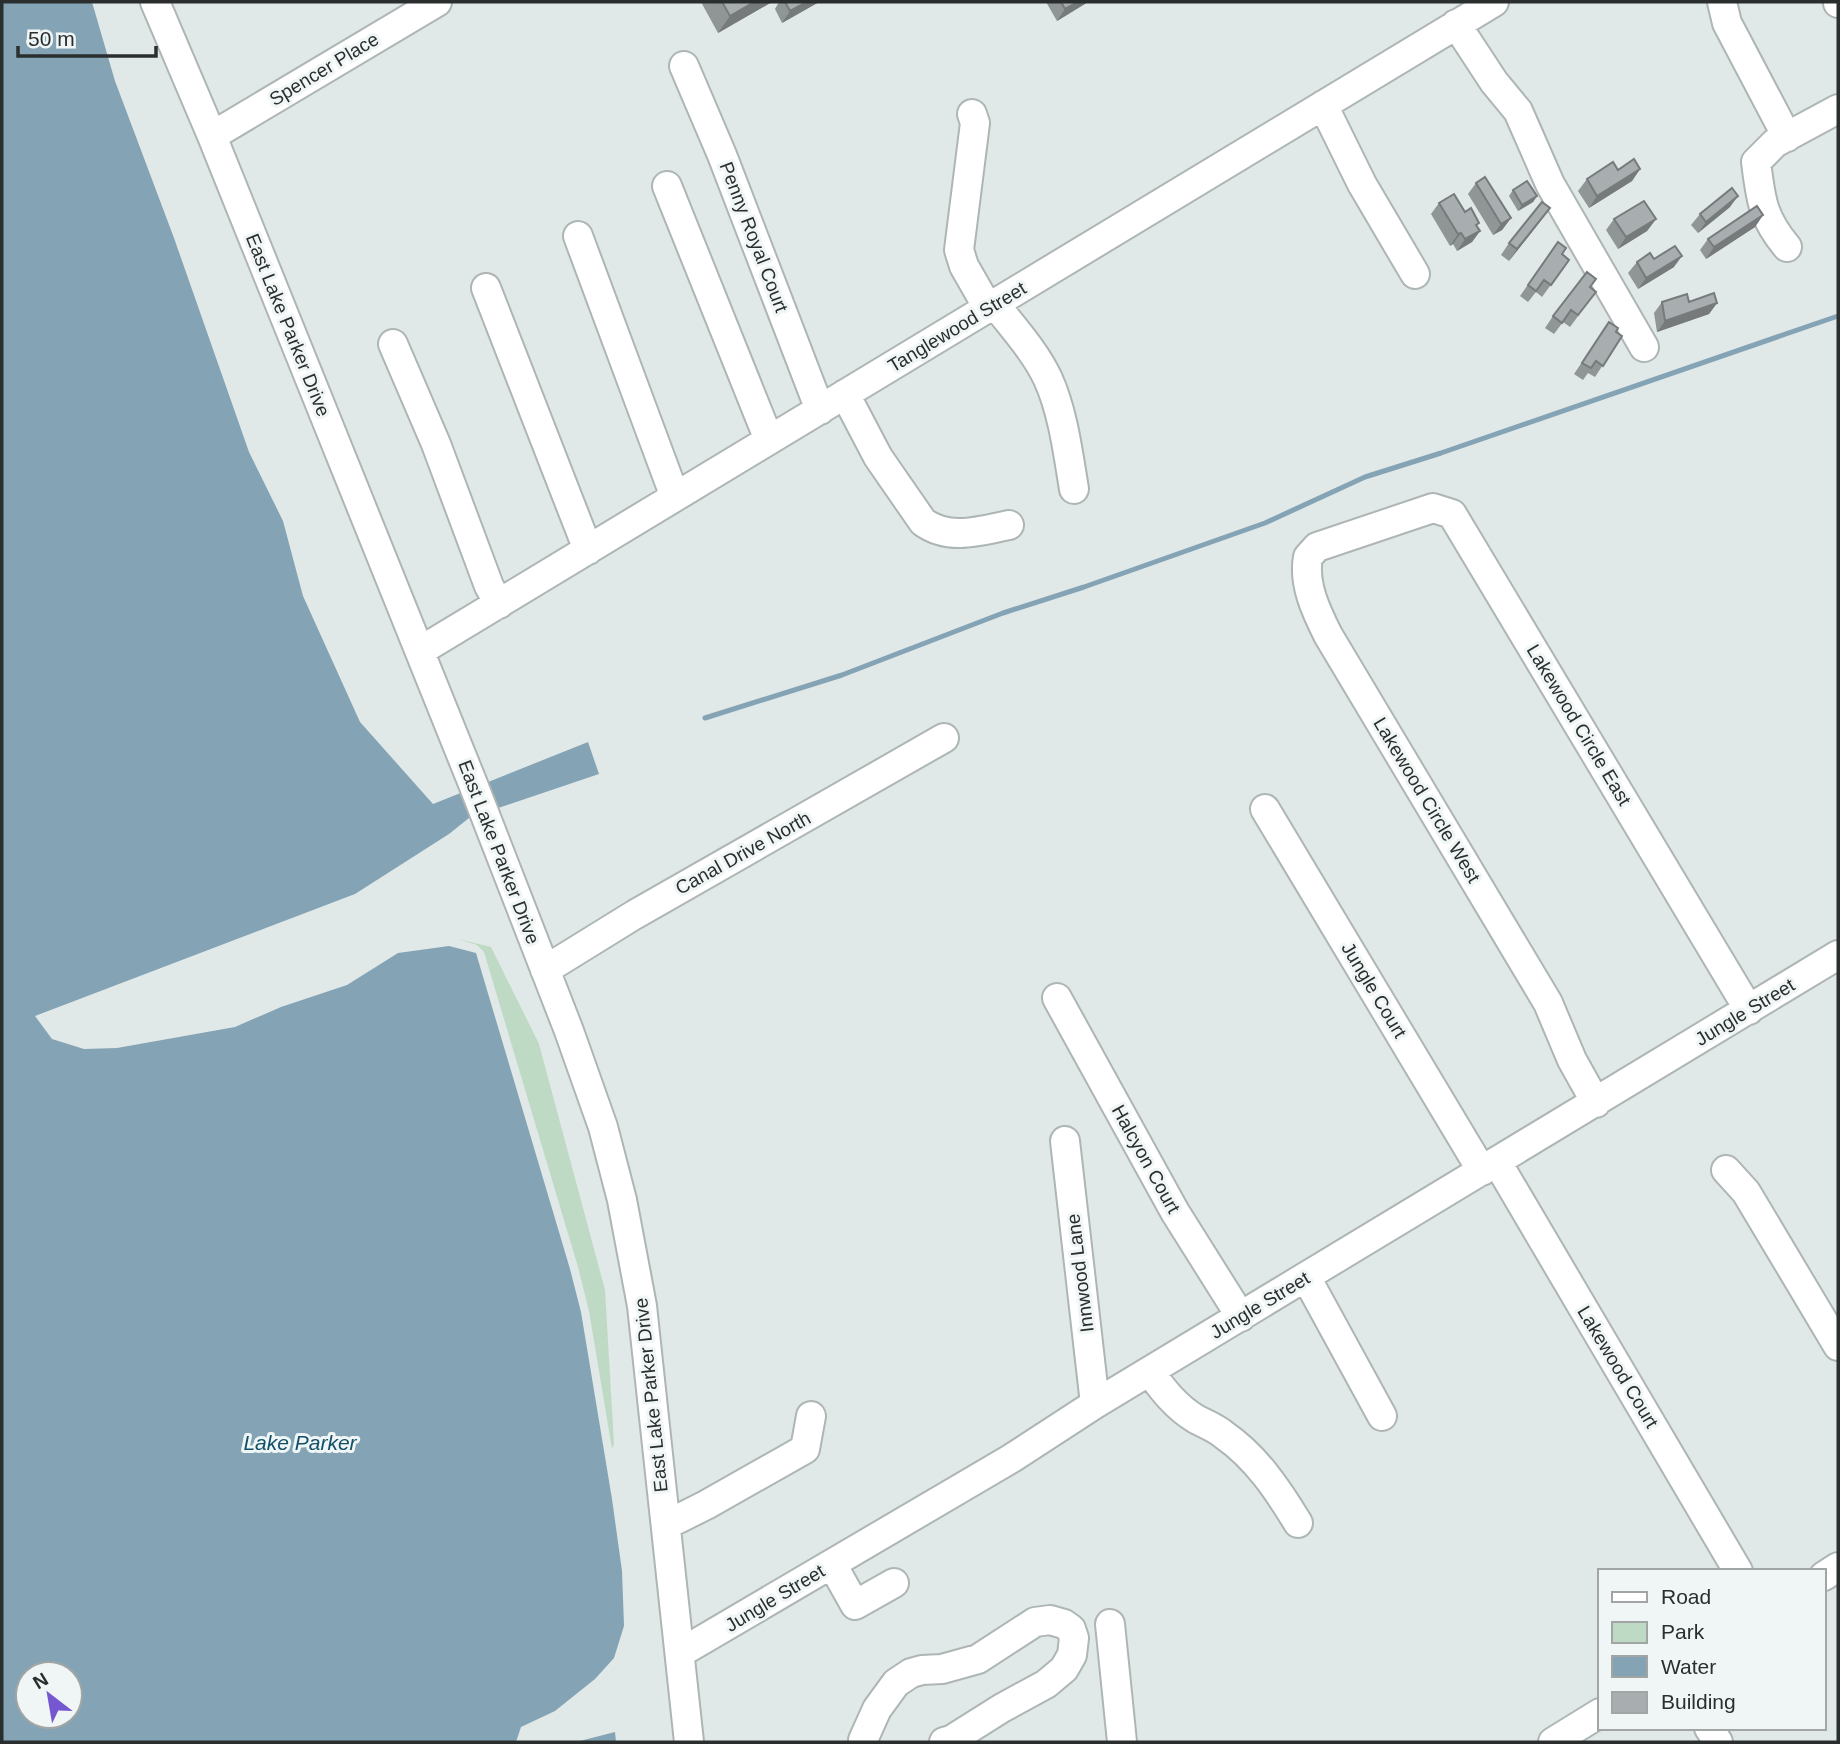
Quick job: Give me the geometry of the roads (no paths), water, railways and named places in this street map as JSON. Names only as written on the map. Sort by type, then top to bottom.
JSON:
[{"type":"street","name":"East Lake Parker Drive","points":[[155,2],[212,136],[473,785],[593,1095],[622,1200],[642,1306],[689,1742]]},
{"type":"street","name":"Spencer Place","points":[[212,136],[437,2]]},
{"type":"street","name":"Tanglewood Street","points":[[419,651],[1494,2]]},
{"type":"street","points":[[1722,2],[1727,23],[1787,137]]},
{"type":"street","points":[[1457,24],[1494,82],[1518,111],[1550,184],[1644,347]]},
{"type":"street","name":"Penny Royal Court","points":[[684,66],[722,155],[820,410]]},
{"type":"street","points":[[1323,105],[1362,184],[1415,274]]},
{"type":"street","points":[[1787,247],[1770,227],[1762,202],[1756,162],[1775,144],[1838,109]]},
{"type":"street","points":[[972,114],[975,123],[959,250],[964,266],[991,306],[1022,337],[1048,379],[1059,412],[1073,489]]},
{"type":"street","points":[[667,186],[769,440]]},
{"type":"street","points":[[578,236],[675,497]]},
{"type":"street","points":[[486,288],[588,550]]},
{"type":"street","points":[[393,344],[436,444],[489,586],[499,604]]},
{"type":"street","points":[[845,394],[878,457],[923,522],[932,528],[965,534],[1009,525]]},
{"type":"street","name":"Lakewood Circle East","points":[[1372,529],[1433,508],[1452,514],[1749,1010]]},
{"type":"street","name":"Lakewood Circle West","points":[[1372,529],[1317,547],[1311,552],[1306,566],[1317,612],[1328,635],[1548,1003],[1572,1060],[1596,1102]]},
{"type":"street","name":"Canal Drive North","points":[[545,970],[634,915],[944,738]]},
{"type":"street","name":"Jungle Court","points":[[1265,809],[1490,1167]]},
{"type":"street","name":"Jungle Street","points":[[680,1653],[1012,1458],[1095,1404],[1838,955]]},
{"type":"street","name":"Halcyon Court","points":[[1056,998],[1175,1212],[1241,1317]]},
{"type":"street","name":"Innwood Lane","points":[[1065,1141],[1095,1404]]},
{"type":"street","name":"Lakewood Court","points":[[1490,1167],[1737,1569]]},
{"type":"street","points":[[1726,1170],[1746,1192],[1838,1346]]},
{"type":"street","points":[[1306,1277],[1382,1416]]},
{"type":"street","points":[[1150,1372],[1176,1404],[1224,1434],[1239,1447],[1278,1489],[1298,1523]]},
{"type":"street","points":[[666,1525],[805,1449],[811,1416]]},
{"type":"street","points":[[832,1564],[846,1610],[894,1583]]},
{"type":"street","points":[[863,1740],[877,1709],[896,1683],[911,1673],[942,1670],[978,1659],[1035,1622],[1050,1620],[1071,1629],[1074,1638],[1072,1655],[1064,1669],[1046,1684],[944,1742]]},
{"type":"street","points":[[1110,1624],[1122,1742]]},
{"type":"street","points":[[1553,1742],[1598,1714]]},
{"type":"water","name":"Lake Parker","points":[[2,2],[92,2],[115,81],[174,238],[249,452],[283,521],[303,596],[360,722],[433,804],[588,742],[599,774],[469,818],[449,834],[355,894],[35,1016],[52,1039],[84,1049],[117,1048],[235,1027],[281,1007],[347,985],[398,953],[449,946],[476,953],[581,1312],[622,1571],[624,1626],[614,1658],[595,1679],[555,1711],[521,1727],[516,1742],[2,1742]]},
{"type":"water","points":[[615,1732],[616,1742],[576,1742]]},
{"type":"waterway","points":[[705,718],[842,675],[1003,613],[1265,523],[1365,477],[1838,316]]}]
